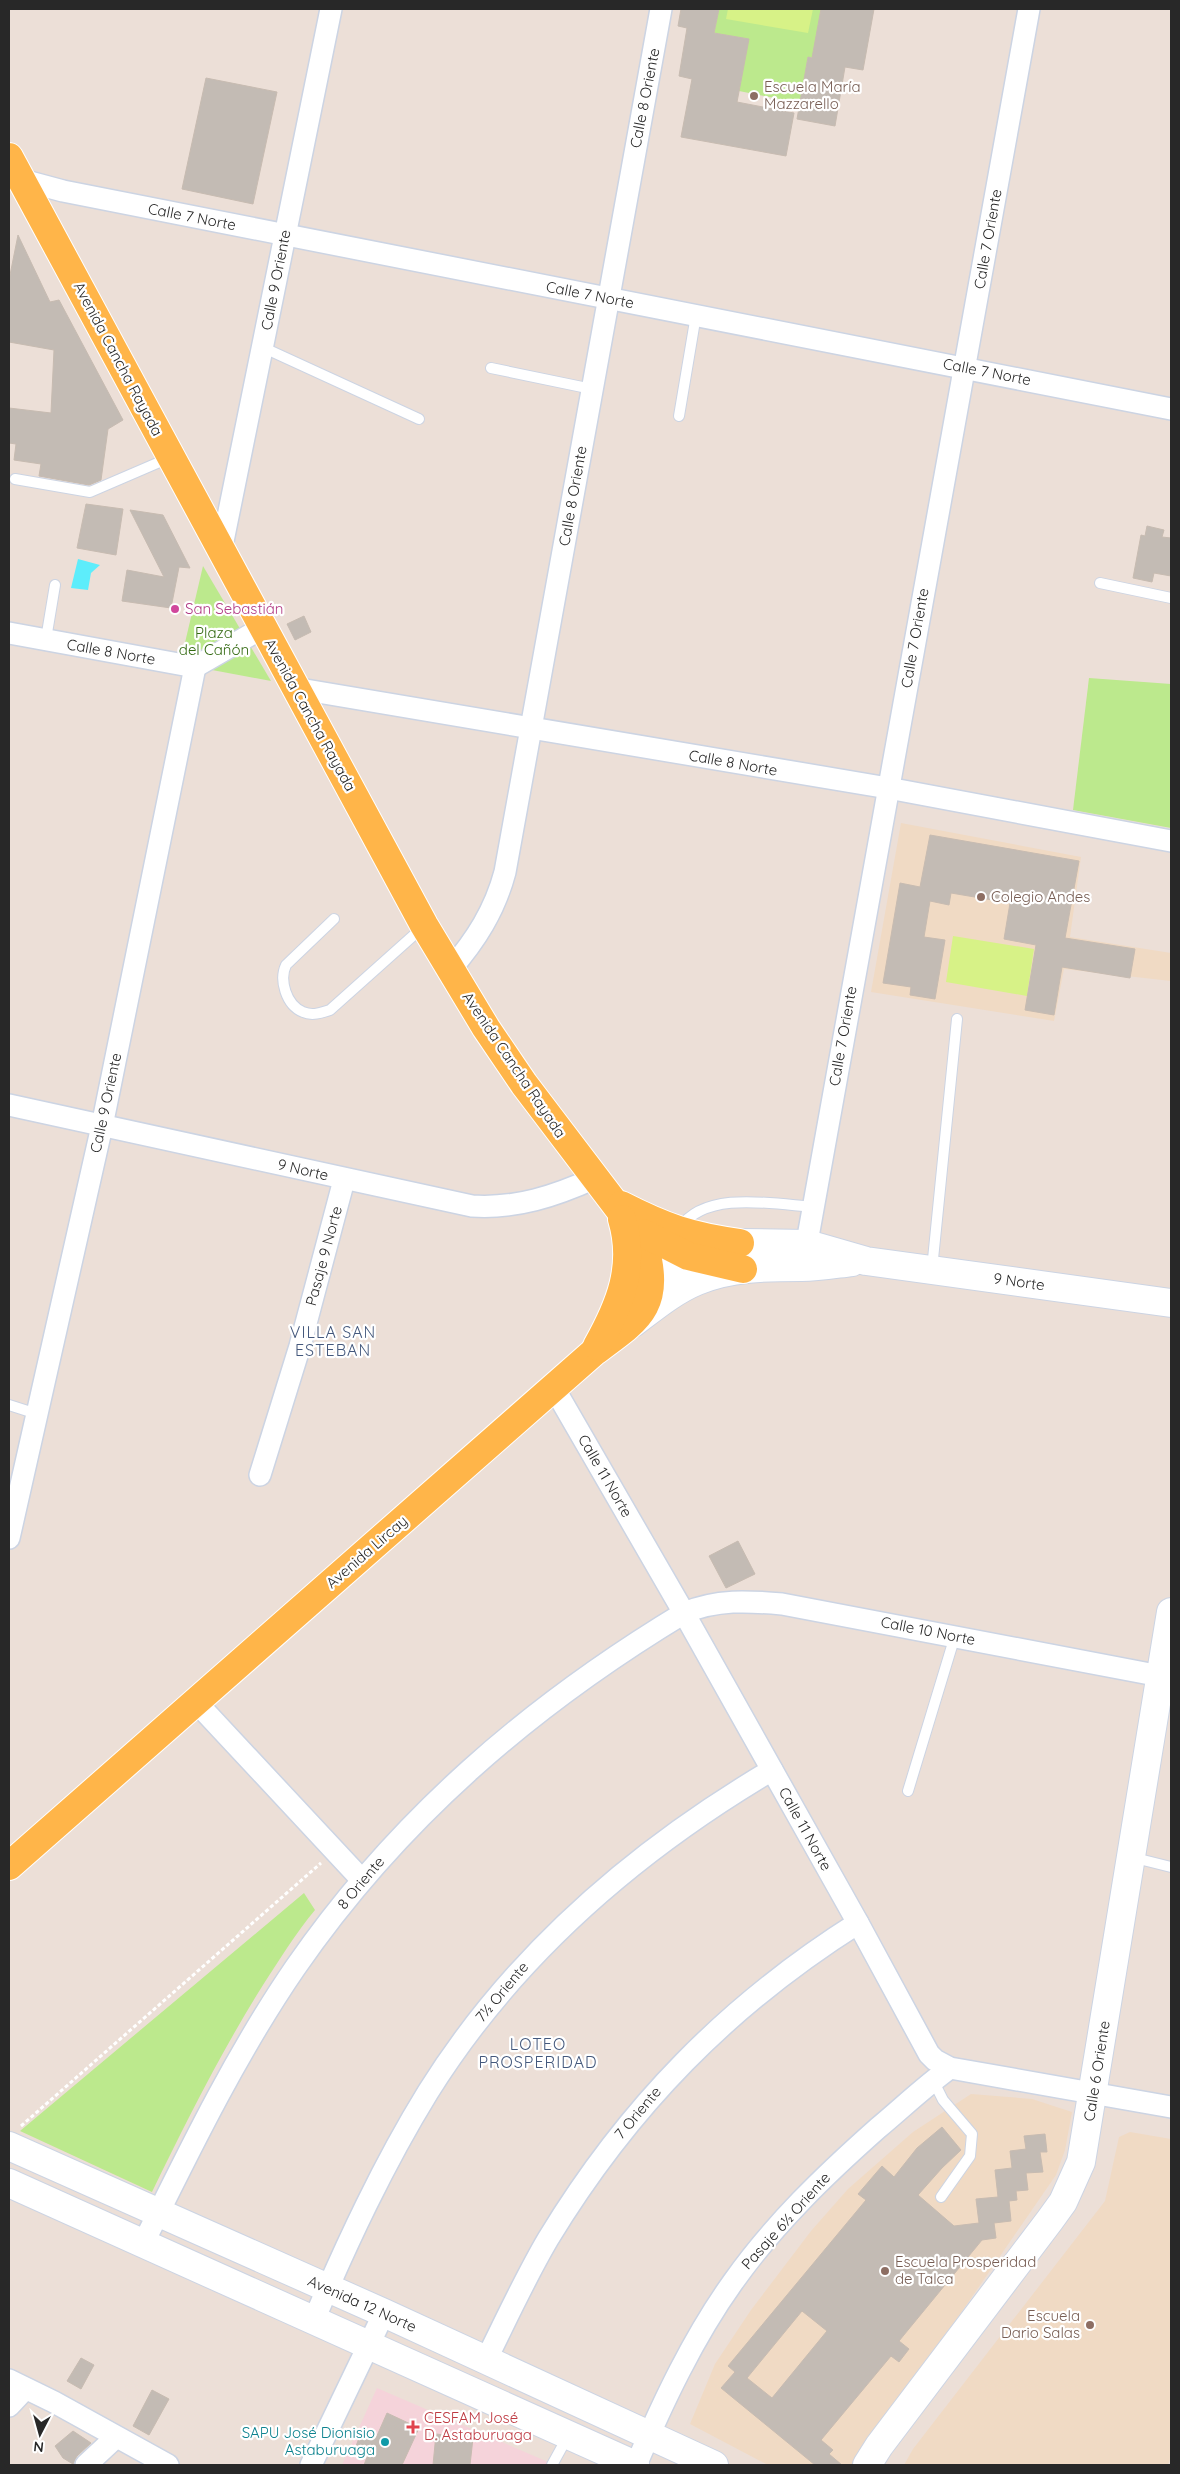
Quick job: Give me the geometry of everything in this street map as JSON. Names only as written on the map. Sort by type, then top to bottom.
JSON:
[{"type":"main road","name":"Avenida Cancha Rayada","points":[[13,171],[424,925],[450,970],[524,1084],[644,1242],[650,1264],[651,1283]]},
{"type":"main road","name":"Avenida Cancha Rayada","points":[[594,1352],[624,1319],[628,1248],[621,1216],[614,1202]]},
{"type":"main road","points":[[614,1202],[644,1218],[678,1231],[740,1242]]},
{"type":"main road","points":[[635,1229],[688,1256],[743,1270]]},
{"type":"main road","name":"9 Norte","points":[[740,1242],[805,1256],[866,1261],[1171,1303]]},
{"type":"main road","points":[[624,1319],[651,1283],[688,1256],[703,1248],[740,1242]]},
{"type":"main road","name":"9 Norte","points":[[743,1270],[777,1266],[805,1256]]},
{"type":"main road","points":[[624,1319],[684,1287],[708,1277],[743,1270]]},
{"type":"main road","name":"Avenida Lircay","points":[[12,1859],[196,1702],[594,1352]]},
{"type":"main road","name":"Calle 6 Oriente","points":[[867,2465],[879,2446],[1063,2202],[1081,2162],[1132,1857],[1166,1677],[1171,1612]]},
{"type":"main road","name":"Avenida 12 Norte","points":[[12,2138],[159,2212],[714,2465]]},
{"type":"main road","points":[[9,2183],[313,2322],[635,2465]]},
{"type":"street","name":"Calle 9 Oriente","points":[[221,551],[331,9]]},
{"type":"street","name":"Calle 8 Oriente","points":[[450,970],[483,926],[500,892],[505,872],[661,9]]},
{"type":"street","name":"Calle 7 Oriente","points":[[805,1256],[1029,9]]},
{"type":"street","name":"Calle 7 Norte","points":[[13,171],[63,191],[1171,409]]},
{"type":"street","points":[[195,667],[262,628]]},
{"type":"street","name":"Calle 8 Norte","points":[[9,633],[195,667]]},
{"type":"street","name":"Calle 9 Oriente","points":[[9,1538],[102,1126],[195,667]]},
{"type":"street","name":"Calle 8 Norte","points":[[294,688],[888,788],[1171,841]]},
{"type":"street","name":"9 Norte","points":[[9,1105],[454,1204],[491,1207],[539,1199],[595,1178]]},
{"type":"street","name":"Pasaje 9 Norte","points":[[260,1475],[304,1330],[344,1180]]},
{"type":"street","name":"Calle 11 Norte","points":[[554,1388],[684,1612],[858,1923],[924,2047],[935,2060],[950,2068],[1171,2106]]},
{"type":"street","name":"Calle 10 Norte","points":[[684,1612],[711,1604],[756,1601],[816,1609],[1166,1677]]},
{"type":"street","name":"8 Oriente","points":[[143,2244],[236,2066],[266,2013],[305,1954],[362,1880],[436,1800],[509,1734],[581,1679],[631,1644],[684,1612]]},
{"type":"street","points":[[196,1702],[362,1880]]},
{"type":"street","name":"7½ Oriente","points":[[313,2322],[402,2136],[452,2056],[503,1990],[566,1922],[634,1864],[704,1812],[772,1770]]},
{"type":"street","name":"7 Oriente","points":[[486,2360],[525,2281],[572,2201],[598,2163],[656,2091],[718,2027],[750,1999],[791,1967],[858,1923]]},
{"type":"street","name":"Pasaje 6½ Oriente","points":[[635,2465],[698,2336],[728,2288],[753,2255],[808,2193],[933,2080],[950,2068]]},
{"type":"street","points":[[311,2465],[384,2313]]},
{"type":"street","points":[[9,2406],[17,2385],[54,2402],[115,2438],[168,2465]]},
{"type":"street","points":[[86,2465],[115,2438]]},
{"type":"lane","points":[[679,416],[696,315]]},
{"type":"lane","points":[[262,347],[419,419]]},
{"type":"lane","points":[[491,368],[592,389]]},
{"type":"lane","points":[[15,479],[90,492],[170,457]]},
{"type":"lane","points":[[1100,584],[1171,598]]},
{"type":"lane","points":[[46,640],[55,585]]},
{"type":"lane","points":[[334,918],[286,965],[282,973],[286,993],[292,1004],[303,1012],[317,1014],[330,1010],[424,925]]},
{"type":"lane","points":[[932,1270],[957,1019]]},
{"type":"lane","points":[[678,1231],[686,1218],[716,1204],[759,1203],[813,1207]]},
{"type":"lane","points":[[9,1405],[37,1414]]},
{"type":"lane","points":[[908,1791],[956,1636]]},
{"type":"lane","points":[[1132,1857],[1171,1866]]},
{"type":"lane","points":[[933,2080],[943,2100],[972,2134],[970,2156],[941,2198]]},
{"type":"lane","points":[[552,2465],[568,2436]]},
{"type":"path","points":[[12,2138],[334,1851]]},
{"type":"shaded area","name":"Colegio Andes","points":[[901,823],[1081,857],[1070,937],[1171,953],[1171,981],[1064,969],[1054,1021],[871,992]]},
{"type":"shaded area","name":"Escuela Prosperidad de Talca","points":[[971,2094],[1032,2099],[1072,2112],[1065,2150],[1056,2175],[856,2465],[768,2465],[690,2424],[715,2364],[751,2310],[811,2231],[848,2189],[913,2132]]},
{"type":"shaded area","name":"Escuela Dario Salas","points":[[1130,2132],[1171,2139],[1171,2457],[1168,2465],[904,2465],[913,2449],[1105,2201],[1119,2137]]},
{"type":"shaded area","name":"CESFAM José D. Astaburuaga","points":[[377,2388],[555,2465],[342,2465]]},
{"type":"green space","points":[[719,9],[821,9],[813,58],[808,57],[800,103],[739,91],[748,39],[714,33]]},
{"type":"green space","points":[[728,9],[813,9],[808,33],[726,19]]},
{"type":"green space","name":"Plaza del Cañón","points":[[203,566],[271,681],[180,664]]},
{"type":"green space","points":[[1089,678],[1171,684],[1171,828],[1073,810]]},
{"type":"green space","points":[[953,936],[1034,949],[1027,996],[946,982]]},
{"type":"green space","points":[[304,1893],[315,1910],[263,1985],[218,2061],[152,2192],[20,2131]]},
{"type":"water","points":[[78,559],[100,565],[91,573],[88,590],[71,588]]},
{"type":"building","points":[[681,9],[719,9],[714,33],[749,39],[737,102],[794,113],[786,156],[681,137],[692,79],[679,76],[687,28],[678,26]]},
{"type":"building","points":[[821,9],[874,9],[863,70],[845,67],[835,126],[797,119],[808,57],[812,58]]},
{"type":"building","points":[[206,78],[277,92],[253,204],[182,189]]},
{"type":"building","points":[[18,235],[50,302],[59,300],[123,420],[108,429],[101,480],[89,485],[39,476],[41,464],[14,460],[16,444],[9,443],[9,408],[51,413],[54,350],[9,342],[9,280]]},
{"type":"building","points":[[86,504],[123,509],[116,555],[77,548]]},
{"type":"building","points":[[130,510],[163,515],[190,568],[179,567],[171,608],[122,601],[127,570],[164,577]]},
{"type":"building","points":[[1147,526],[1164,530],[1162,537],[1171,538],[1171,576],[1154,573],[1152,582],[1133,578],[1141,535],[1145,536]]},
{"type":"building","points":[[304,616],[311,632],[295,640],[287,624]]},
{"type":"building","points":[[930,835],[1079,861],[1065,938],[1135,949],[1130,978],[1062,967],[1054,1015],[1025,1010],[1036,945],[1004,939],[1010,903],[951,893],[949,905],[930,901],[924,937],[945,940],[935,999],[910,995],[911,987],[883,983],[900,883],[920,887]]},
{"type":"building","points":[[738,1541],[755,1574],[726,1588],[709,1556]]},
{"type":"building","points":[[942,2127],[961,2150],[918,2195],[954,2226],[979,2223],[976,2199],[998,2197],[995,2170],[1012,2168],[1010,2151],[1026,2149],[1024,2136],[1045,2134],[1047,2152],[1040,2152],[1043,2172],[1026,2173],[1028,2190],[1016,2191],[1017,2200],[1009,2201],[1011,2221],[994,2223],[996,2238],[982,2240],[899,2341],[909,2349],[899,2362],[891,2356],[821,2440],[833,2450],[829,2454],[842,2465],[815,2465],[721,2388],[735,2372],[728,2366],[866,2200],[858,2194],[882,2166],[894,2177],[917,2148]],"holes":[[[802,2311],[827,2331],[772,2398],[747,2378]]]},
{"type":"building","points":[[81,2358],[94,2365],[81,2389],[67,2381]]},
{"type":"building","points":[[152,2390],[169,2399],[149,2435],[133,2426]]},
{"type":"building","name":"SAPU José Dionisio Astaburuaga","points":[[387,2413],[419,2428],[402,2465],[364,2465],[369,2452],[356,2446],[361,2433],[376,2438]]},
{"type":"building","points":[[73,2431],[91,2443],[77,2456],[73,2464],[63,2458],[55,2446]]},
{"type":"building","points":[[436,2434],[473,2438],[470,2465],[433,2465]]},
{"type":"place","name":"Escuela María Mazzarello","points":[[754,96]]},
{"type":"place","name":"San Sebastián","points":[[175,609]]},
{"type":"place","name":"Colegio Andes","points":[[981,897]]},
{"type":"place","name":"Escuela Prosperidad de Talca","points":[[885,2271]]},
{"type":"place","name":"Escuela Dario Salas","points":[[1090,2325]]},
{"type":"place","name":"CESFAM José D. Astaburuaga","points":[[413,2427]]},
{"type":"place","name":"SAPU José Dionisio Astaburuaga","points":[[385,2442]]},
{"type":"district","name":"VILLA SAN ESTEBAN","points":[[333,1341]]},
{"type":"district","name":"LOTEO PROSPERIDAD","points":[[538,2053]]}]
